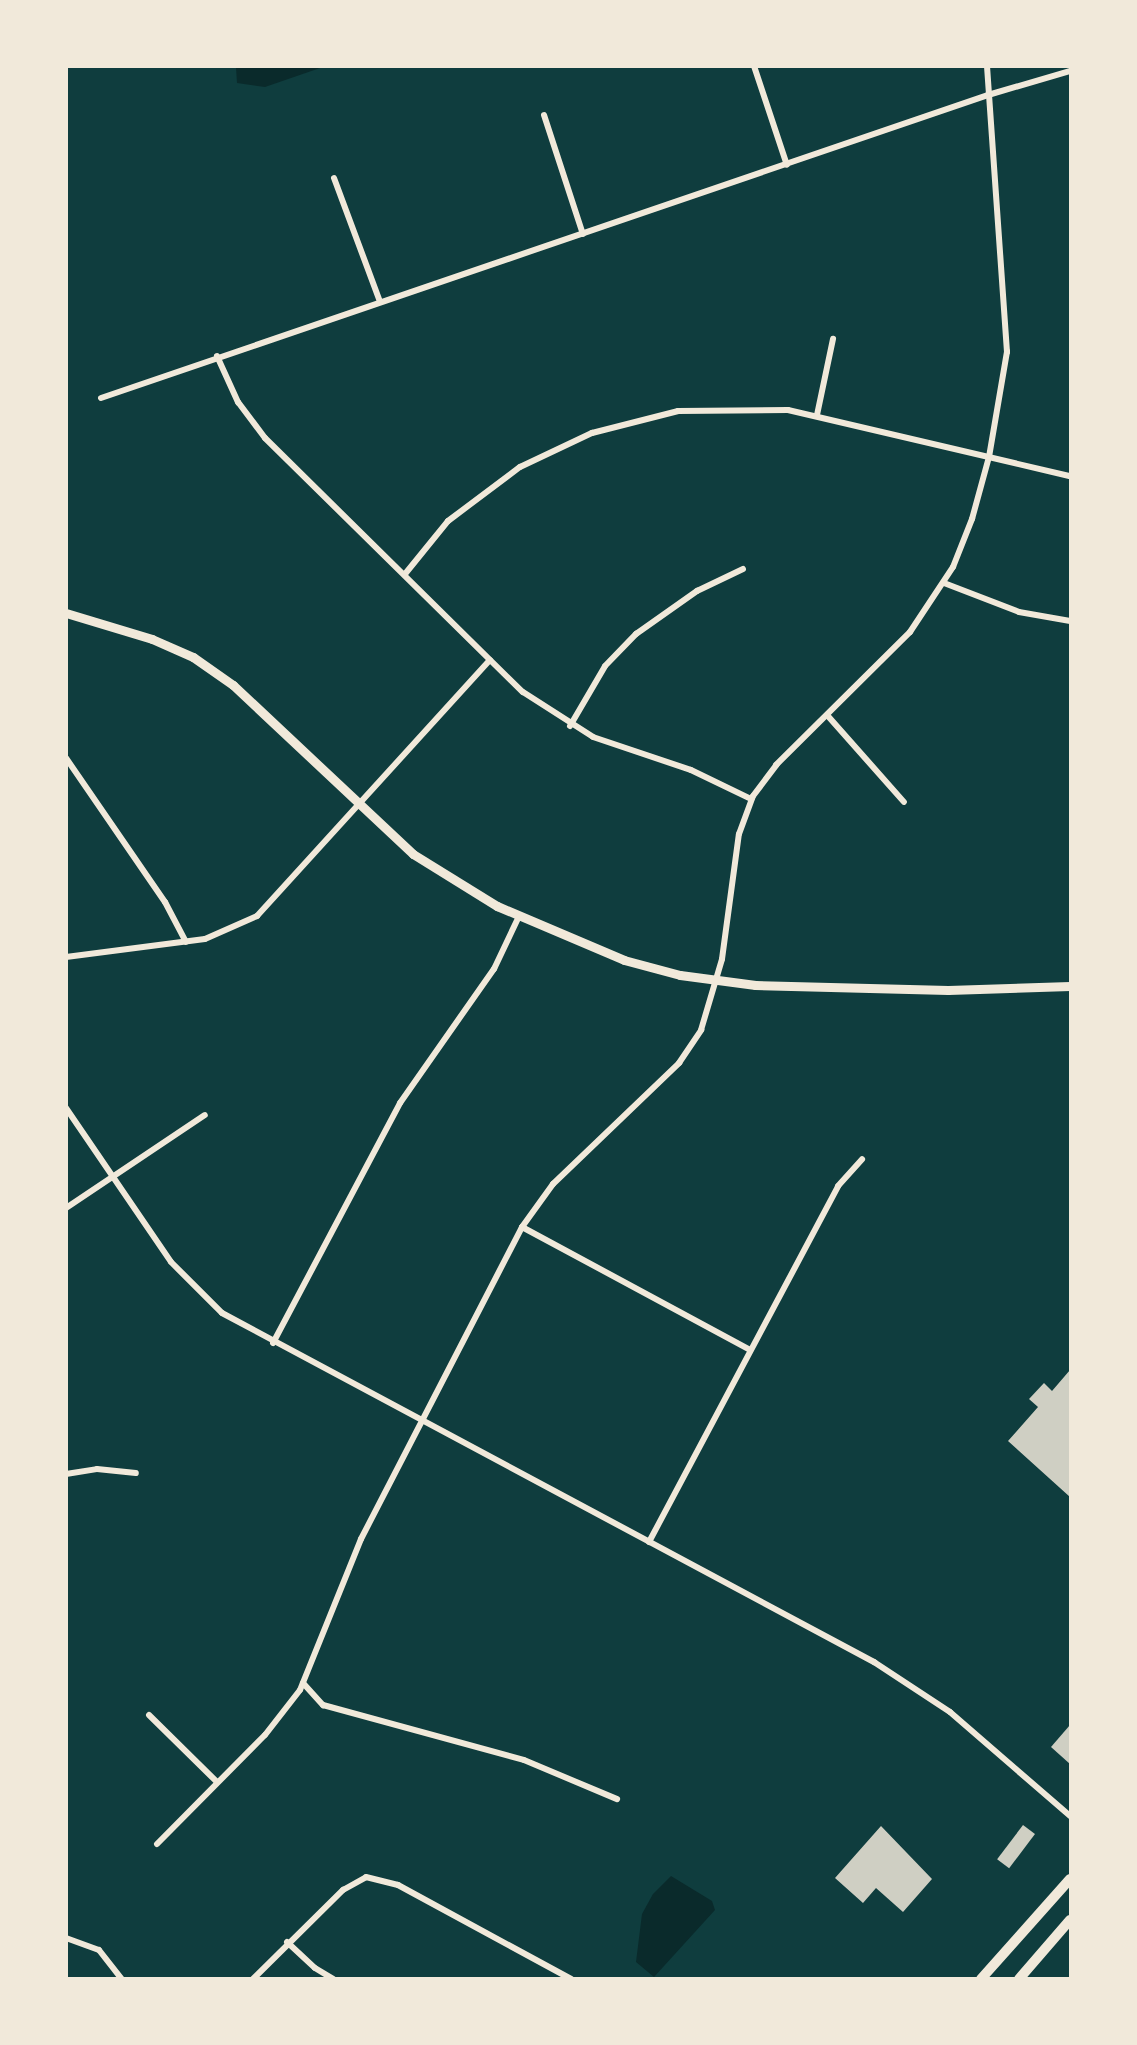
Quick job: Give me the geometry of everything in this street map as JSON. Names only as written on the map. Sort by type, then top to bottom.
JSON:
[{"type":"highway","points":[[981,1979],[1070,1879]]},
{"type":"highway","points":[[1019,1979],[1070,1920]]},
{"type":"main road","points":[[66,613],[152,639],[214,670],[356,805],[442,874],[519,916],[624,960],[718,981],[948,990],[1070,986]]},
{"type":"street","points":[[754,66],[787,165]]},
{"type":"street","points":[[157,1844],[280,1720],[303,1683],[361,1539],[522,1227],[554,1184],[679,1063],[701,1030],[718,981],[732,864],[751,799],[776,765],[910,632],[944,583],[972,519],[989,457],[1007,352],[986,66]]},
{"type":"street","points":[[101,398],[217,356],[988,95],[1070,71]]},
{"type":"street","points":[[544,115],[583,234]]},
{"type":"street","points":[[334,178],[380,302]]},
{"type":"street","points":[[817,415],[832,339]]},
{"type":"street","points":[[217,356],[251,422],[523,692],[570,726],[617,747],[691,771],[751,799]]},
{"type":"street","points":[[405,575],[425,544],[472,500],[520,467],[592,433],[653,415],[703,409],[766,408],[817,415],[1070,476]]},
{"type":"street","points":[[570,726],[605,666],[636,634],[697,591],[743,569]]},
{"type":"street","points":[[944,583],[1019,612],[1070,621]]},
{"type":"street","points":[[66,957],[222,935],[257,916],[490,660]]},
{"type":"street","points":[[827,715],[904,802]]},
{"type":"street","points":[[66,758],[164,902],[186,942]]},
{"type":"street","points":[[273,1343],[400,1103],[494,969],[519,916]]},
{"type":"street","points":[[66,1108],[188,1282],[222,1313],[273,1343],[649,1542],[917,1689],[1070,1816]]},
{"type":"street","points":[[66,1208],[205,1115]]},
{"type":"street","points":[[649,1542],[838,1186],[862,1159]]},
{"type":"street","points":[[522,1227],[750,1350]]},
{"type":"street","points":[[66,1474],[97,1469],[136,1473]]},
{"type":"street","points":[[303,1683],[323,1705],[524,1760],[617,1799]]},
{"type":"street","points":[[149,1716],[217,1782]]},
{"type":"street","points":[[253,1979],[343,1890],[366,1877],[398,1885],[571,1979]]},
{"type":"street","points":[[66,1938],[99,1950],[122,1979]]},
{"type":"street","points":[[288,1942],[315,1968],[333,1979]]},
{"type":"water","points":[[236,66],[323,67],[265,87],[237,83]]},
{"type":"water","points":[[671,1876],[712,1901],[715,1910],[654,1977],[636,1962],[642,1914],[653,1894]]},
{"type":"building","points":[[1070,1370],[1070,1497],[1008,1441],[1038,1407],[1029,1399],[1044,1383],[1052,1391]]},
{"type":"building","points":[[1070,1725],[1070,1764],[1051,1747]]},
{"type":"building","points":[[1023,1825],[1035,1834],[1009,1868],[997,1859]]},
{"type":"building","points":[[881,1826],[932,1879],[903,1912],[876,1888],[863,1903],[835,1878]]}]
